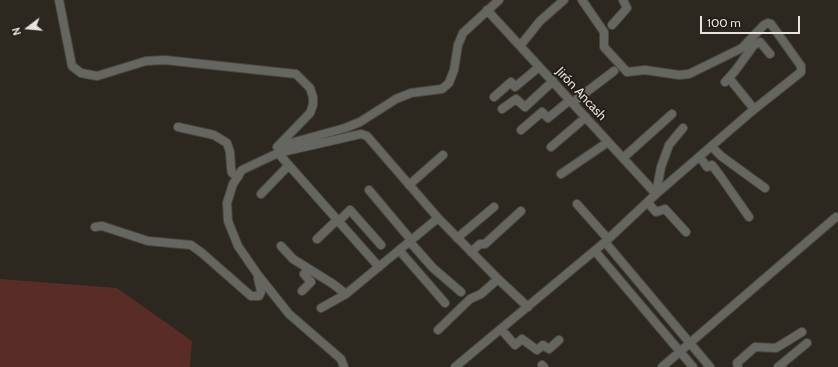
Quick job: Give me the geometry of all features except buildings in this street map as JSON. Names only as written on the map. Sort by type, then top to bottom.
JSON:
[{"type":"street","points":[[59,0],[72,66],[81,72],[97,76],[146,61],[165,60],[296,74],[310,88],[313,97],[312,105],[310,113],[278,150]]},
{"type":"street","points":[[344,367],[341,359],[289,314],[258,275],[238,246],[228,221],[227,203],[233,184],[242,170],[261,161],[278,150],[360,122],[396,99],[411,93],[442,89],[449,84],[454,70],[458,46],[463,33],[498,0]]},
{"type":"street","points":[[520,46],[540,20],[564,0]]},
{"type":"street","points":[[455,367],[607,241],[656,194],[700,158],[754,109],[801,72],[802,69],[771,24],[764,25],[742,48],[689,74],[679,76],[645,70],[627,72],[604,46],[604,32],[582,0]]},
{"type":"street","points":[[612,25],[627,8],[623,0]]},
{"type":"street","name":"Jirón Ancash","points":[[487,10],[656,194]]},
{"type":"street","points":[[754,109],[727,80],[754,45],[760,42],[770,54]]},
{"type":"street","points":[[494,97],[511,82],[515,87],[539,67]]},
{"type":"street","points":[[521,130],[542,112],[548,118],[614,70]]},
{"type":"street","points":[[502,109],[516,99],[525,107],[553,81]]},
{"type":"street","points":[[623,158],[672,114]]},
{"type":"street","points":[[551,147],[586,118]]},
{"type":"street","points":[[178,127],[214,135],[227,143],[230,152],[230,168],[232,173],[238,177]]},
{"type":"street","points":[[656,194],[661,167],[669,145],[683,128]]},
{"type":"street","points":[[278,150],[362,134],[367,136],[438,218],[498,280],[528,306]]},
{"type":"street","points":[[561,174],[608,142]]},
{"type":"street","points":[[712,147],[721,156],[765,188]]},
{"type":"street","points":[[278,150],[289,165],[379,267]]},
{"type":"street","points":[[409,185],[443,155]]},
{"type":"street","points":[[700,158],[707,167],[712,165],[749,217]]},
{"type":"street","points":[[261,194],[289,165]]},
{"type":"street","points":[[369,190],[433,268],[461,292]]},
{"type":"street","points":[[648,203],[656,212],[666,209],[686,232]]},
{"type":"street","points":[[577,204],[710,367]]},
{"type":"street","points":[[457,238],[494,207]]},
{"type":"street","points":[[317,239],[350,210],[381,245]]},
{"type":"street","points":[[471,252],[480,244],[485,244],[521,211]]},
{"type":"street","points":[[662,367],[836,217]]},
{"type":"street","points":[[321,308],[346,294],[438,218]]},
{"type":"street","points":[[95,227],[102,226],[148,241],[191,246],[202,253],[251,296],[259,296],[261,292],[258,275]]},
{"type":"street","points":[[281,246],[293,259],[346,294]]},
{"type":"street","points":[[399,250],[445,303]]},
{"type":"street","points":[[595,251],[693,367]]},
{"type":"street","points":[[302,291],[311,282],[304,274],[309,269]]},
{"type":"street","points":[[438,330],[470,299],[480,294],[498,280]]},
{"type":"street","points":[[501,329],[515,345],[522,340],[537,350],[543,345],[549,349],[559,340]]},
{"type":"street","points":[[738,367],[737,363],[755,347],[776,348],[802,332]]},
{"type":"street","points":[[778,367],[806,343]]},
{"type":"shaded area","points":[[0,279],[117,288],[192,341],[190,367],[0,367]]}]
